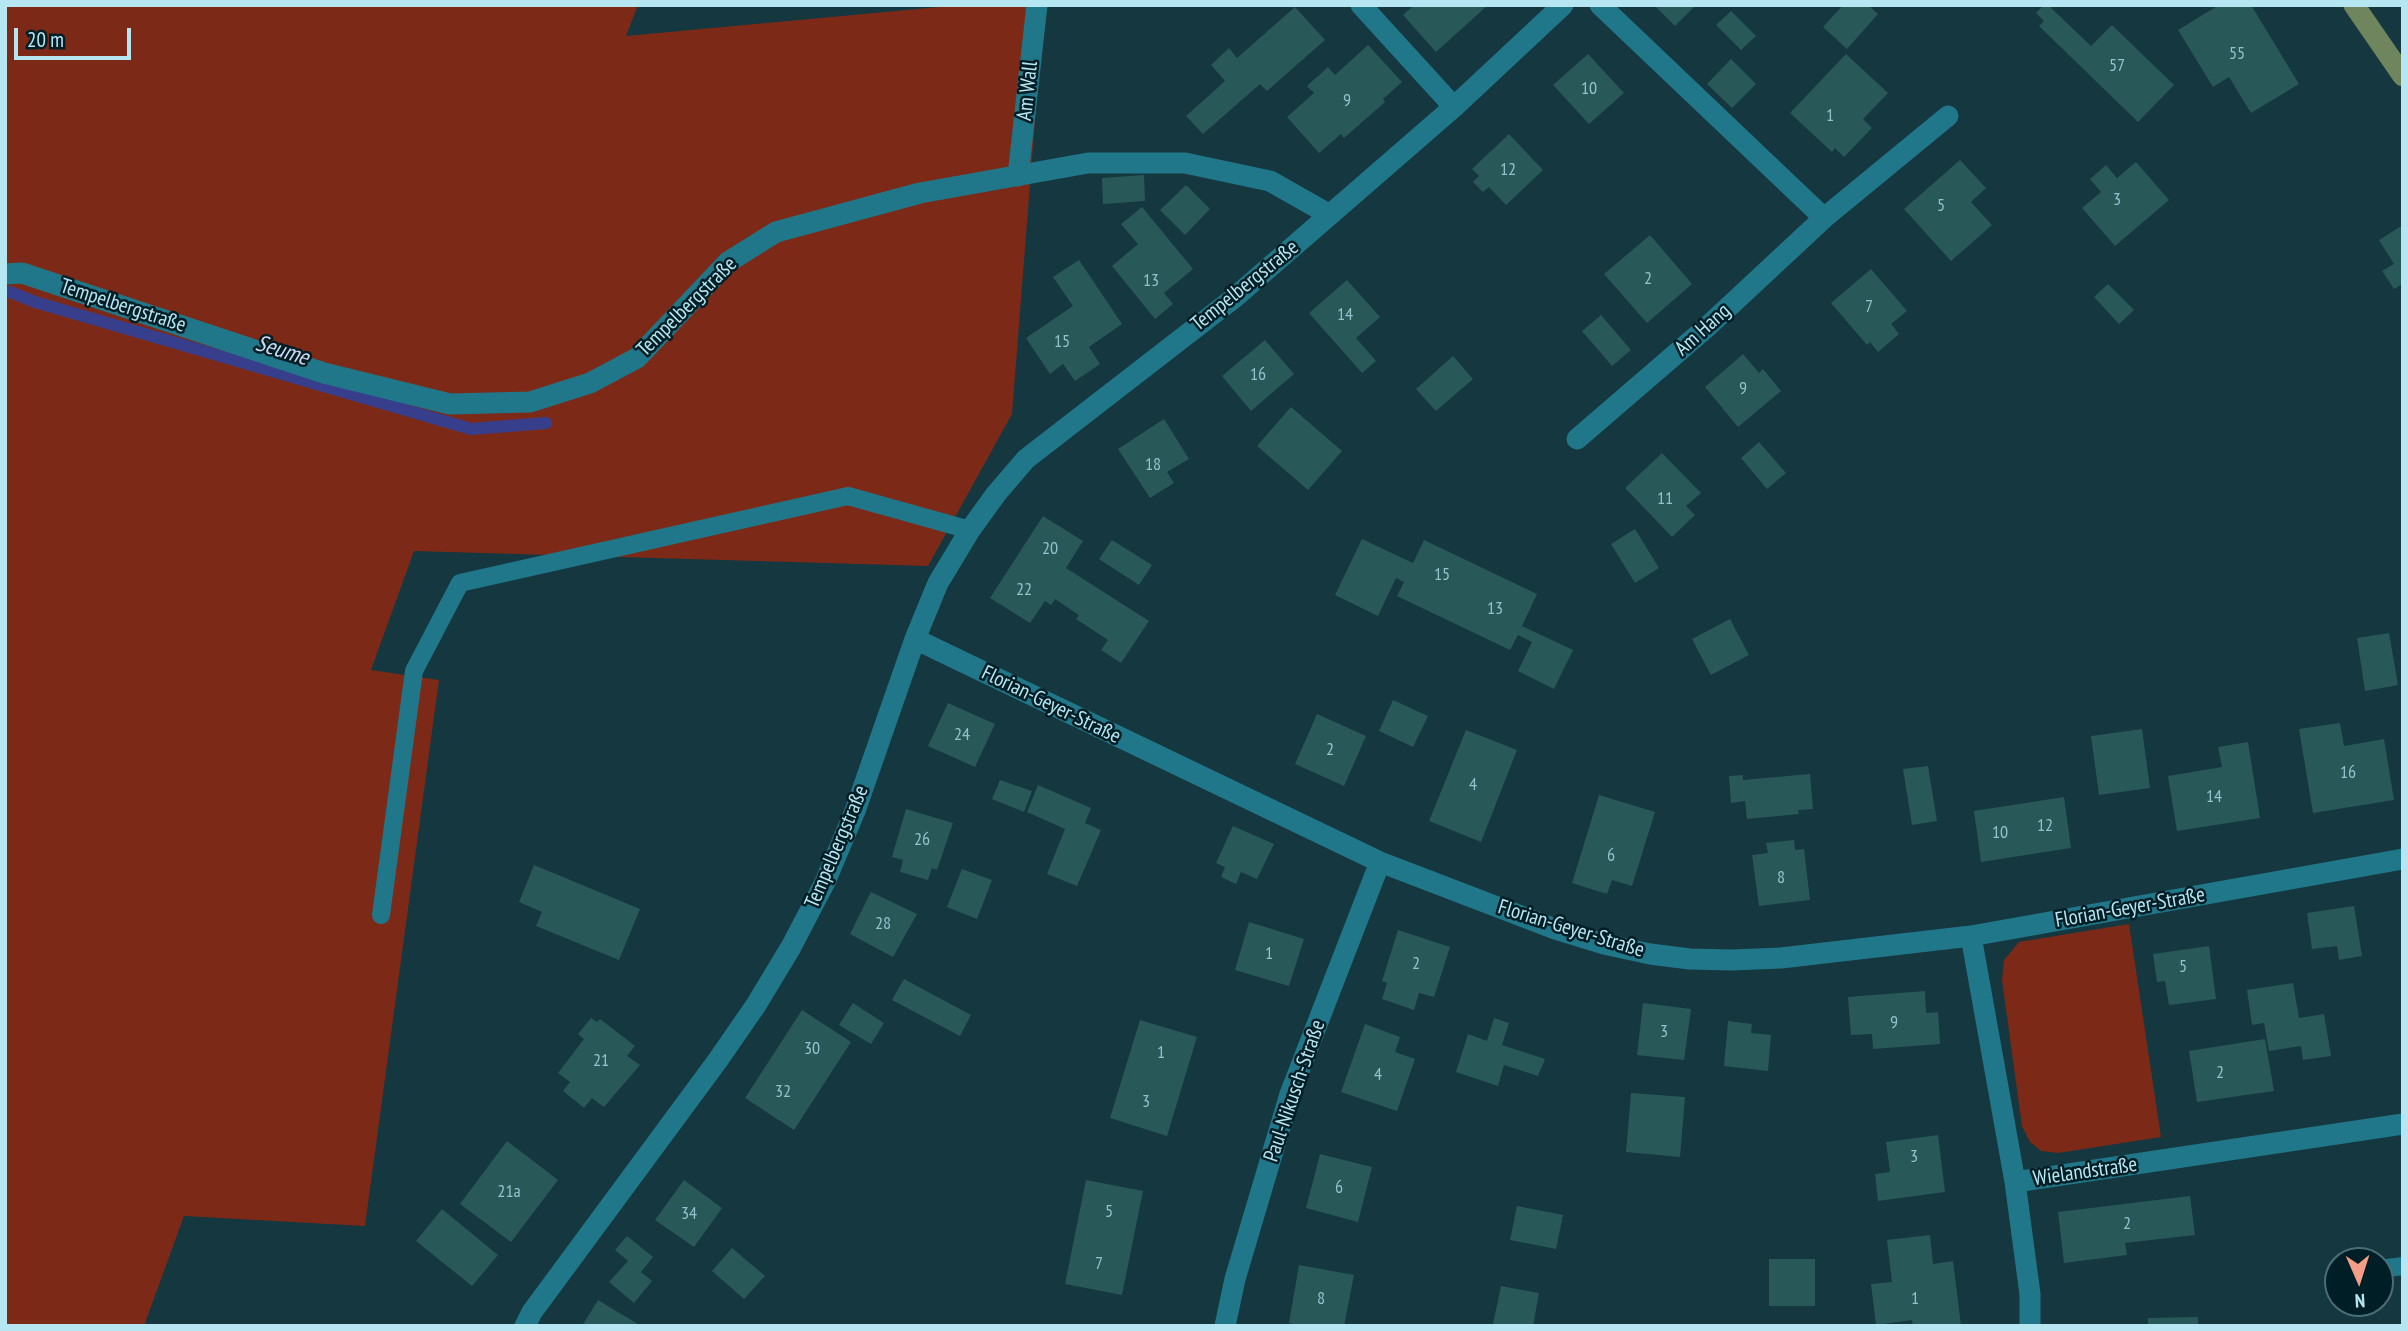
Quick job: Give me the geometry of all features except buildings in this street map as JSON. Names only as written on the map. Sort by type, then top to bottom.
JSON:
[{"type":"main road","points":[[2354,5],[2403,76]]},
{"type":"street","name":"Am Wall","points":[[1018,176],[1037,5]]},
{"type":"street","points":[[1361,5],[1454,107]]},
{"type":"street","name":"Tempelbergstraße","points":[[524,1326],[719,1060],[791,947],[825,882],[855,811],[915,639],[938,583],[970,530],[996,494],[1026,459],[1234,298],[1454,107],[1563,5]]},
{"type":"street","points":[[1600,5],[1824,218]]},
{"type":"street","name":"Am Hang","points":[[1577,439],[1707,327],[1824,218],[1948,116]]},
{"type":"street","name":"Tempelbergstraße","points":[[5,274],[22,273],[324,373],[425,398],[450,404],[530,402],[590,383],[637,358],[728,262],[776,232],[920,193],[1088,163],[1185,163],[1270,181],[1330,215]]},
{"type":"street","name":"Florian-Geyer-Straße","points":[[915,639],[1380,862],[1555,929],[1604,944],[1663,956],[1732,960],[1781,958],[1971,936],[2403,859]]},
{"type":"street","name":"Paul-Nikusch-Straße","points":[[1225,1326],[1235,1279],[1290,1094],[1380,862]]},
{"type":"street","name":"Wielandstraße","points":[[1971,936],[2015,1182],[2403,1125]]},
{"type":"street","points":[[2015,1182],[2030,1294],[2030,1326]]},
{"type":"lane","points":[[381,915],[414,671],[460,583],[848,496],[970,530]]},
{"type":"shaded area","points":[[5,5],[638,5],[626,36],[961,5],[1044,5],[1012,414],[928,566],[414,551],[371,670],[439,680],[365,1226],[184,1216],[144,1326],[5,1326]]},
{"type":"shaded area","points":[[2129,924],[2161,1137],[2058,1153],[2041,1151],[2030,1142],[2022,1126],[2002,980],[2004,960],[2019,942]]},
{"type":"waterway","name":"Seume","points":[[10,292],[35,302],[471,429],[546,423]]}]
